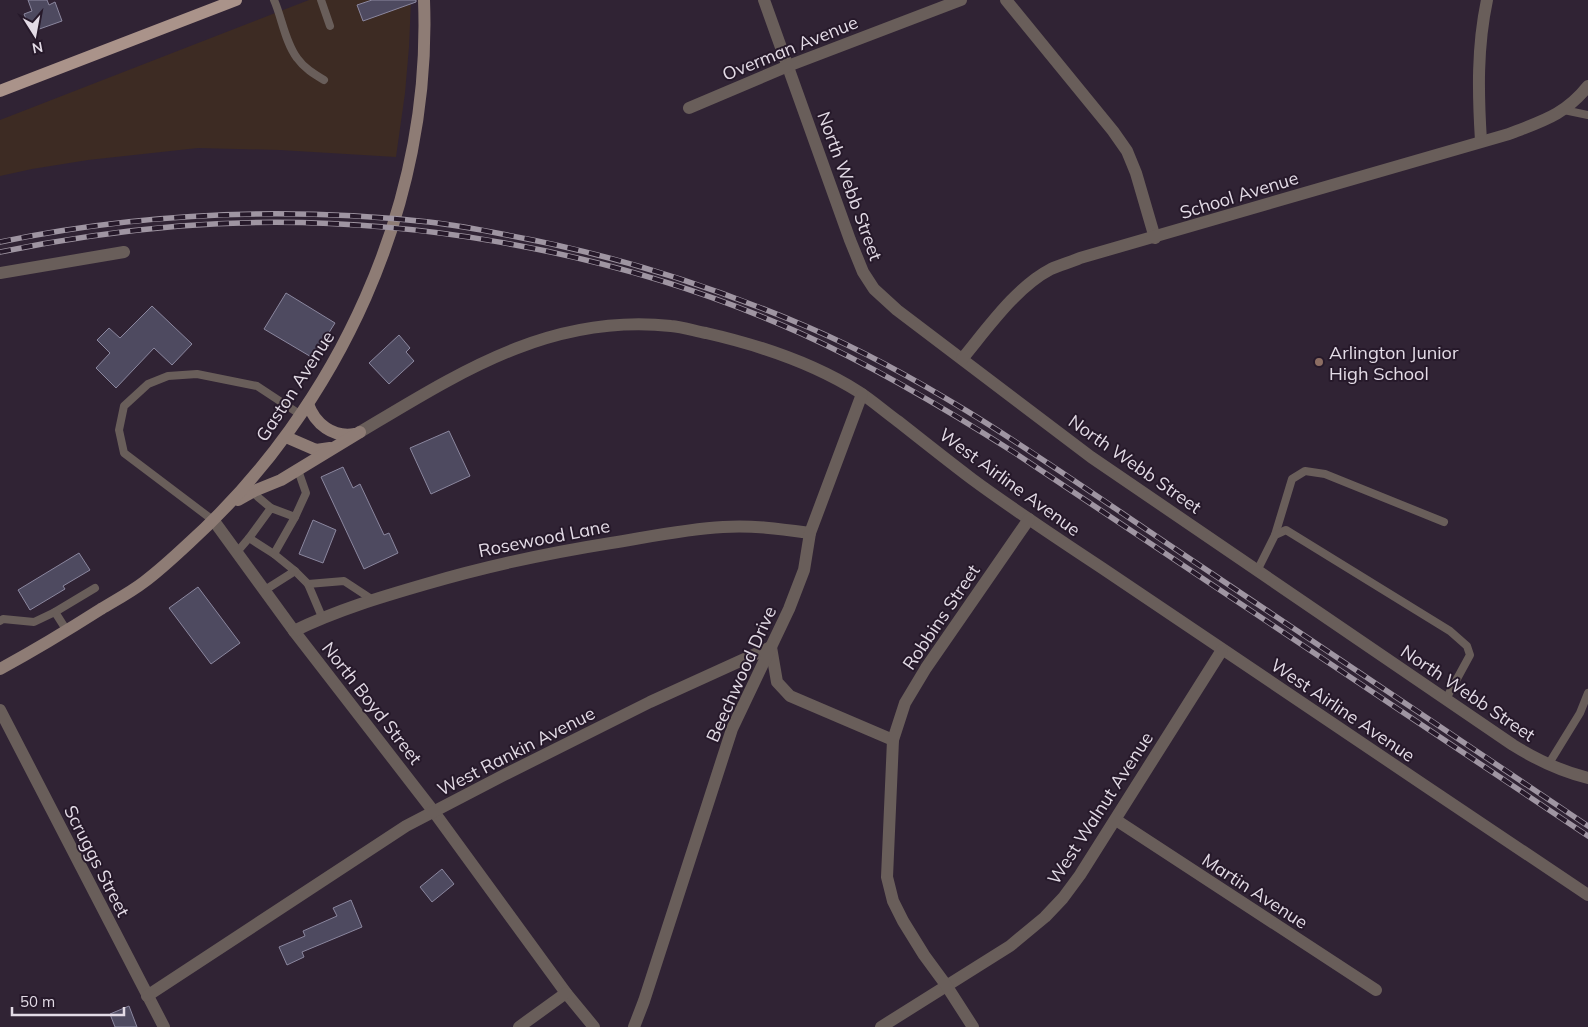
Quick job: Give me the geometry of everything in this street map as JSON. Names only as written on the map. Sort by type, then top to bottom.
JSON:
[{"type":"main road","points":[[0,91],[235,0]]},
{"type":"main road","name":"Gaston Avenue","points":[[0,669],[67,631],[143,583],[214,521],[257,474],[301,416],[348,336],[373,279],[408,175],[423,60],[424,0]]},
{"type":"main road","points":[[308,404],[312,414],[327,429],[344,435],[360,432]]},
{"type":"main road","points":[[227,507],[252,492],[281,480],[360,432]]},
{"type":"main road","points":[[286,437],[316,450],[334,448]]},
{"type":"street","name":"North Webb Street","points":[[764,0],[863,272],[874,289],[897,310],[1091,457],[1257,571],[1513,745],[1548,765],[1588,778]]},
{"type":"street","name":"Overman Avenue","points":[[688,108],[788,66],[961,0]]},
{"type":"street","points":[[1006,0],[1113,131],[1127,151],[1136,173],[1155,238]]},
{"type":"street","points":[[1482,141],[1478,98],[1478,59],[1487,0]]},
{"type":"street","points":[[1561,112],[1580,96],[1588,86]]},
{"type":"street","name":"School Avenue","points":[[962,359],[1014,299],[1031,282],[1051,269],[1080,258],[1155,238],[1509,134],[1561,112]]},
{"type":"street","points":[[0,273],[124,252]]},
{"type":"street","name":"West Airline Avenue","points":[[360,432],[439,385],[495,356],[553,334],[596,326],[629,324],[673,326],[733,339],[780,355],[827,374],[862,394],[975,481],[1029,519],[1588,895]]},
{"type":"street","name":"Beechwood Drive","points":[[634,1027],[732,729],[789,609],[804,570],[810,533],[862,394]]},
{"type":"street","name":"Robbins Street","points":[[973,1027],[924,955],[903,921],[893,900],[887,877],[893,740],[905,703],[926,668],[1029,519]]},
{"type":"street","name":"North Boyd Street","points":[[214,521],[294,631],[434,812],[566,993],[594,1027]]},
{"type":"street","name":"Rosewood Lane","points":[[294,631],[322,617],[372,600],[477,569],[548,553],[676,532],[724,527],[768,528],[810,533]]},
{"type":"street","points":[[770,647],[777,682],[790,696],[893,740]]},
{"type":"street","name":"West Rankin Avenue","points":[[147,996],[406,826],[650,702],[770,647]]},
{"type":"street","name":"West Walnut Avenue","points":[[881,1027],[1010,946],[1063,898],[1116,820],[1222,650]]},
{"type":"street","name":"Scruggs Street","points":[[0,710],[164,1027]]},
{"type":"street","name":"Martin Avenue","points":[[1116,820],[1376,990]]},
{"type":"street","points":[[519,1027],[566,993]]},
{"type":"lane","points":[[274,0],[297,58],[309,71],[324,80]]},
{"type":"lane","points":[[321,0],[330,26]]},
{"type":"lane","points":[[1561,112],[1588,115]]},
{"type":"lane","points":[[214,521],[124,452],[119,430],[124,406],[148,384],[168,376],[197,374],[257,386],[301,416]]},
{"type":"lane","points":[[274,554],[306,493],[298,470]]},
{"type":"lane","points":[[1257,571],[1275,536],[1292,479],[1305,471],[1326,474],[1444,522]]},
{"type":"lane","points":[[252,492],[271,508],[295,517]]},
{"type":"lane","points":[[237,552],[250,538],[271,508]]},
{"type":"lane","points":[[1275,536],[1286,530],[1450,631],[1467,646],[1470,655],[1446,700]]},
{"type":"lane","points":[[250,538],[274,554],[308,584],[322,617]]},
{"type":"lane","points":[[265,590],[295,571]]},
{"type":"lane","points":[[308,584],[344,581],[372,600]]},
{"type":"lane","points":[[0,621],[3,619],[34,622],[95,588]]},
{"type":"lane","points":[[55,612],[67,631]]},
{"type":"lane","points":[[1548,765],[1580,713],[1588,693]]},
{"type":"shaded area","points":[[309,0],[411,0],[405,93],[396,157],[280,150],[198,148],[88,160],[0,176],[0,120]]},
{"type":"building","points":[[28,0],[47,0],[49,5],[55,2],[62,21],[31,32],[24,14],[32,11]]},
{"type":"building","points":[[372,0],[416,0],[416,2],[363,21],[357,5]]},
{"type":"building","points":[[286,293],[335,323],[313,358],[264,329]]},
{"type":"building","points":[[152,306],[192,344],[172,365],[154,348],[116,388],[96,368],[110,353],[97,340],[109,328],[120,338]]},
{"type":"building","points":[[399,335],[410,348],[406,352],[414,361],[389,384],[369,363]]},
{"type":"building","points":[[449,431],[470,476],[431,494],[410,448]]},
{"type":"building","points":[[343,467],[353,488],[360,484],[384,535],[389,533],[398,553],[364,569],[321,477]]},
{"type":"building","points":[[313,520],[336,530],[323,563],[299,554]]},
{"type":"building","points":[[79,553],[90,570],[63,586],[65,589],[30,610],[18,590]]},
{"type":"building","points":[[198,587],[240,643],[211,664],[169,608]]},
{"type":"building","points":[[442,869],[454,884],[432,902],[420,887]]},
{"type":"building","points":[[351,900],[362,927],[302,952],[304,957],[287,965],[279,947],[305,936],[303,931],[337,916],[333,908]]},
{"type":"building","points":[[129,1006],[137,1027],[115,1027],[110,1014]]},
{"type":"railway","points":[[0,242],[106,225],[214,215],[268,214],[376,217],[449,225],[546,243],[623,262],[736,298],[856,349],[900,372],[988,424],[1588,826]]},
{"type":"railway","points":[[0,252],[89,236],[180,226],[258,223],[338,224],[417,230],[497,242],[575,258],[652,278],[728,303],[800,333],[856,360],[910,389],[1015,453],[1588,836]]},
{"type":"place","name":"Arlington Junior High School","points":[[1319,362]]}]
